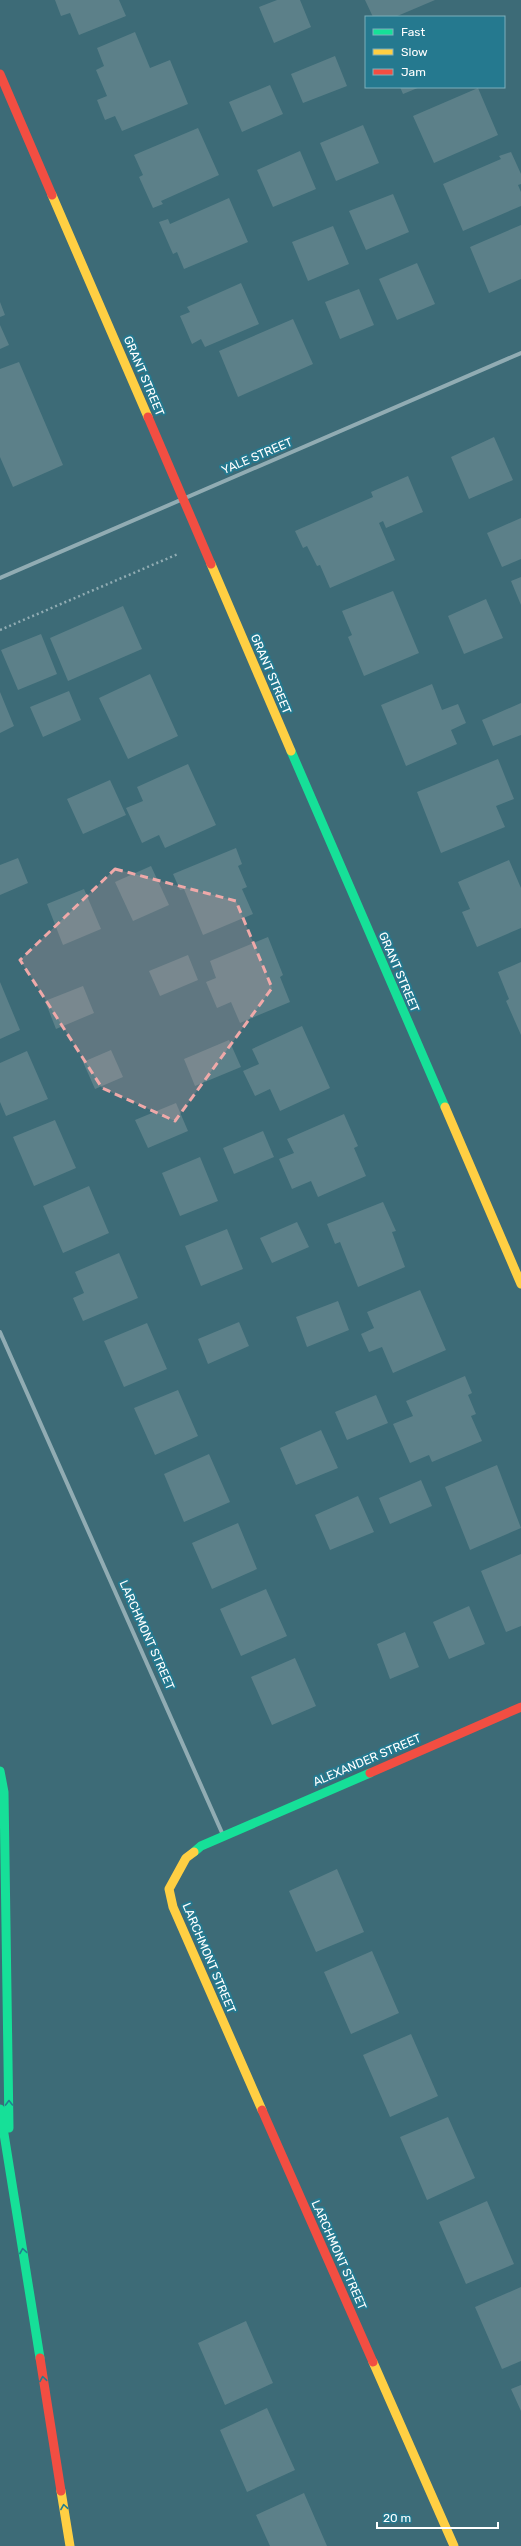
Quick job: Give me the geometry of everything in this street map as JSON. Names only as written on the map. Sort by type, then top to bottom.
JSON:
[{"type":"main road","name":"GRANT STREET","points":[[0,74],[521,1284]]},
{"type":"main road","name":"ALEXANDER STREET","points":[[223,1836],[521,1707]]},
{"type":"main road","points":[[0,1772],[4,1800],[10,2170]]},
{"type":"main road","name":"LARCHMONT STREET","points":[[223,1836],[201,1846],[186,1858],[169,1888],[173,1907],[454,2546]]},
{"type":"main road","points":[[0,2109],[70,2546]]},
{"type":"street","name":"YALE STREET","points":[[0,578],[521,353]]},
{"type":"street","name":"LARCHMONT STREET","points":[[0,1332],[223,1836]]},
{"type":"path","points":[[0,630],[178,554]]},
{"type":"highlighted area","points":[[115,869],[236,901],[272,988],[175,1121],[102,1088],[20,960]]},
{"type":"building","points":[[55,0],[119,0],[126,16],[79,35],[70,13],[61,16]]},
{"type":"building","points":[[277,0],[300,0],[311,27],[274,43],[259,7]]},
{"type":"building","points":[[365,0],[435,0],[397,16],[373,16]]},
{"type":"building","points":[[135,32],[150,68],[170,60],[188,104],[122,131],[115,116],[105,120],[97,100],[107,96],[96,70],[104,66],[97,48]]},
{"type":"building","points":[[335,56],[347,86],[303,103],[291,74]]},
{"type":"building","points":[[270,85],[283,114],[242,132],[229,102]]},
{"type":"building","points":[[400,88],[418,88],[403,94]]},
{"type":"building","points":[[478,88],[498,135],[434,163],[413,116]]},
{"type":"building","points":[[363,125],[379,163],[336,181],[320,143]]},
{"type":"building","points":[[198,128],[219,175],[161,201],[163,204],[153,208],[139,177],[143,175],[134,155]]},
{"type":"building","points":[[300,151],[316,189],[273,207],[257,170]]},
{"type":"building","points":[[511,152],[521,174],[521,184],[518,185],[521,192],[521,206],[463,231],[443,184],[501,159],[499,156]]},
{"type":"building","points":[[393,194],[409,232],[366,250],[349,211]]},
{"type":"building","points":[[229,198],[248,242],[184,269],[177,252],[173,254],[159,222],[168,219],[170,224]]},
{"type":"building","points":[[521,225],[521,279],[489,293],[470,247]]},
{"type":"building","points":[[333,226],[349,264],[308,281],[292,242]]},
{"type":"building","points":[[417,263],[435,304],[397,320],[379,279]]},
{"type":"building","points":[[241,283],[259,324],[205,347],[201,339],[192,344],[180,316],[190,312],[187,307]]},
{"type":"building","points":[[359,289],[374,325],[340,339],[325,302]]},
{"type":"building","points":[[0,302],[5,315],[0,317]]},
{"type":"building","points":[[293,319],[313,364],[238,397],[219,351]]},
{"type":"building","points":[[0,325],[9,345],[0,349]]},
{"type":"building","points":[[19,362],[63,465],[13,487],[0,457],[0,369]]},
{"type":"building","points":[[494,437],[513,480],[469,499],[451,457]]},
{"type":"building","points":[[408,476],[423,512],[386,528],[383,521],[379,523],[395,560],[330,588],[320,565],[317,566],[307,546],[303,548],[295,531],[373,497],[371,492]]},
{"type":"building","points":[[521,518],[521,559],[502,567],[487,533]]},
{"type":"building","points":[[521,577],[521,605],[511,581]]},
{"type":"building","points":[[393,591],[419,653],[364,676],[348,637],[352,635],[342,611]]},
{"type":"building","points":[[486,599],[503,638],[464,654],[448,616]]},
{"type":"building","points":[[123,606],[142,649],[68,681],[50,638]]},
{"type":"building","points":[[41,634],[57,674],[18,690],[1,650]]},
{"type":"building","points":[[150,674],[178,736],[128,759],[99,698]]},
{"type":"building","points":[[432,684],[442,710],[458,704],[466,723],[451,730],[457,744],[406,766],[381,705]]},
{"type":"building","points":[[69,691],[81,720],[43,737],[30,707]]},
{"type":"building","points":[[0,692],[14,726],[0,733]]},
{"type":"building","points":[[521,703],[521,735],[493,746],[482,720]]},
{"type":"building","points":[[498,759],[514,799],[496,806],[505,827],[441,853],[417,792]]},
{"type":"building","points":[[188,764],[216,825],[165,848],[159,835],[142,843],[126,808],[143,801],[137,787]]},
{"type":"building","points":[[110,780],[126,815],[83,834],[67,799]]},
{"type":"building","points":[[236,848],[242,864],[238,866],[247,887],[242,889],[253,914],[203,935],[184,889],[180,890],[173,874]]},
{"type":"building","points":[[18,858],[28,883],[0,895],[0,865]]},
{"type":"building","points":[[509,860],[521,888],[521,928],[477,947],[462,912],[470,909],[458,882]]},
{"type":"building","points":[[151,866],[169,905],[133,921],[115,882]]},
{"type":"building","points":[[84,889],[101,929],[63,945],[47,904]]},
{"type":"building","points":[[268,937],[283,975],[280,977],[290,1002],[240,1023],[231,1002],[217,1008],[206,982],[216,978],[210,961]]},
{"type":"building","points":[[188,955],[198,980],[160,996],[149,971]]},
{"type":"building","points":[[521,962],[521,1035],[506,1001],[509,999],[498,972]]},
{"type":"building","points":[[0,982],[20,1030],[0,1039]]},
{"type":"building","points":[[83,986],[94,1013],[56,1029],[45,1001]]},
{"type":"building","points":[[302,1026],[330,1088],[280,1111],[270,1089],[255,1096],[243,1071],[259,1064],[252,1049]]},
{"type":"building","points":[[229,1040],[241,1067],[195,1086],[184,1059]]},
{"type":"building","points":[[111,1050],[123,1077],[95,1089],[83,1062]]},
{"type":"building","points":[[27,1051],[48,1099],[6,1116],[0,1102],[0,1063]]},
{"type":"building","points":[[176,1103],[188,1131],[148,1148],[135,1120]]},
{"type":"building","points":[[344,1114],[358,1146],[354,1148],[366,1176],[318,1197],[311,1181],[292,1189],[279,1159],[294,1153],[287,1139]]},
{"type":"building","points":[[55,1120],[76,1168],[34,1186],[13,1137]]},
{"type":"building","points":[[263,1131],[274,1157],[234,1174],[223,1148]]},
{"type":"building","points":[[200,1157],[218,1201],[180,1216],[162,1173]]},
{"type":"building","points":[[89,1186],[109,1233],[63,1253],[43,1206]]},
{"type":"building","points":[[383,1202],[396,1231],[392,1232],[405,1267],[358,1287],[340,1242],[335,1244],[327,1224]]},
{"type":"building","points":[[297,1222],[309,1247],[272,1263],[260,1238]]},
{"type":"building","points":[[227,1229],[243,1269],[201,1286],[185,1246]]},
{"type":"building","points":[[119,1253],[138,1298],[83,1321],[73,1298],[84,1293],[75,1272]]},
{"type":"building","points":[[420,1290],[446,1350],[393,1373],[382,1347],[369,1352],[361,1334],[374,1328],[367,1312]]},
{"type":"building","points":[[338,1301],[349,1330],[307,1347],[296,1317]]},
{"type":"building","points":[[239,1322],[249,1346],[208,1364],[198,1339]]},
{"type":"building","points":[[147,1323],[167,1369],[124,1387],[104,1341]]},
{"type":"building","points":[[465,1376],[472,1393],[468,1395],[476,1414],[471,1416],[482,1441],[432,1462],[429,1455],[410,1463],[393,1424],[413,1416],[406,1401]]},
{"type":"building","points":[[178,1390],[198,1436],[155,1455],[134,1408]]},
{"type":"building","points":[[376,1395],[388,1423],[347,1440],[335,1412]]},
{"type":"building","points":[[321,1430],[338,1468],[296,1485],[280,1448]]},
{"type":"building","points":[[209,1454],[230,1502],[184,1522],[164,1474]]},
{"type":"building","points":[[497,1465],[521,1528],[470,1550],[445,1487]]},
{"type":"building","points":[[421,1480],[432,1506],[390,1524],[379,1498]]},
{"type":"building","points":[[358,1496],[374,1532],[330,1550],[315,1515]]},
{"type":"building","points":[[238,1523],[257,1569],[212,1589],[192,1543]]},
{"type":"building","points":[[521,1554],[521,1626],[506,1632],[481,1571]]},
{"type":"building","points":[[266,1589],[287,1636],[241,1656],[220,1609]]},
{"type":"building","points":[[469,1606],[485,1644],[449,1659],[433,1622]]},
{"type":"building","points":[[405,1632],[419,1667],[390,1679],[377,1644]]},
{"type":"building","points":[[295,1658],[316,1706],[272,1725],[251,1677]]},
{"type":"building","points":[[337,1869],[364,1932],[316,1952],[289,1891]]},
{"type":"building","points":[[372,1951],[399,2013],[351,2034],[324,1972]]},
{"type":"building","points":[[411,2034],[438,2096],[390,2117],[363,2055]]},
{"type":"building","points":[[448,2117],[475,2178],[427,2200],[400,2137]]},
{"type":"building","points":[[487,2201],[514,2264],[466,2284],[439,2222]]},
{"type":"building","points":[[521,2287],[521,2361],[502,2369],[475,2307]]},
{"type":"building","points":[[246,2321],[273,2383],[225,2405],[198,2343]]},
{"type":"building","points":[[521,2385],[521,2411],[511,2389]]},
{"type":"building","points":[[267,2408],[295,2470],[247,2492],[220,2430]]},
{"type":"building","points":[[304,2493],[327,2546],[270,2546],[256,2515]]},
{"type":"traffic: fast","points":[[291,751],[445,1107]]},
{"type":"traffic: fast","points":[[0,1771],[4,1792],[9,2128]]},
{"type":"traffic: fast","points":[[194,1852],[201,1846],[370,1773]]},
{"type":"traffic: fast","points":[[0,2109],[40,2358]]},
{"type":"traffic: slow","points":[[52,195],[148,417]]},
{"type":"traffic: slow","points":[[211,564],[291,751]]},
{"type":"traffic: slow","points":[[445,1107],[521,1284]]},
{"type":"traffic: slow","points":[[194,1852],[186,1858],[169,1889],[173,1907],[262,2110]]},
{"type":"traffic: slow","points":[[373,2362],[454,2546]]},
{"type":"traffic: slow","points":[[61,2491],[70,2546]]},
{"type":"traffic: jam","points":[[0,74],[52,195]]},
{"type":"traffic: jam","points":[[148,417],[211,564]]},
{"type":"traffic: jam","points":[[370,1773],[521,1707]]},
{"type":"traffic: jam","points":[[262,2110],[373,2362]]},
{"type":"traffic: jam","points":[[40,2358],[61,2491]]}]
